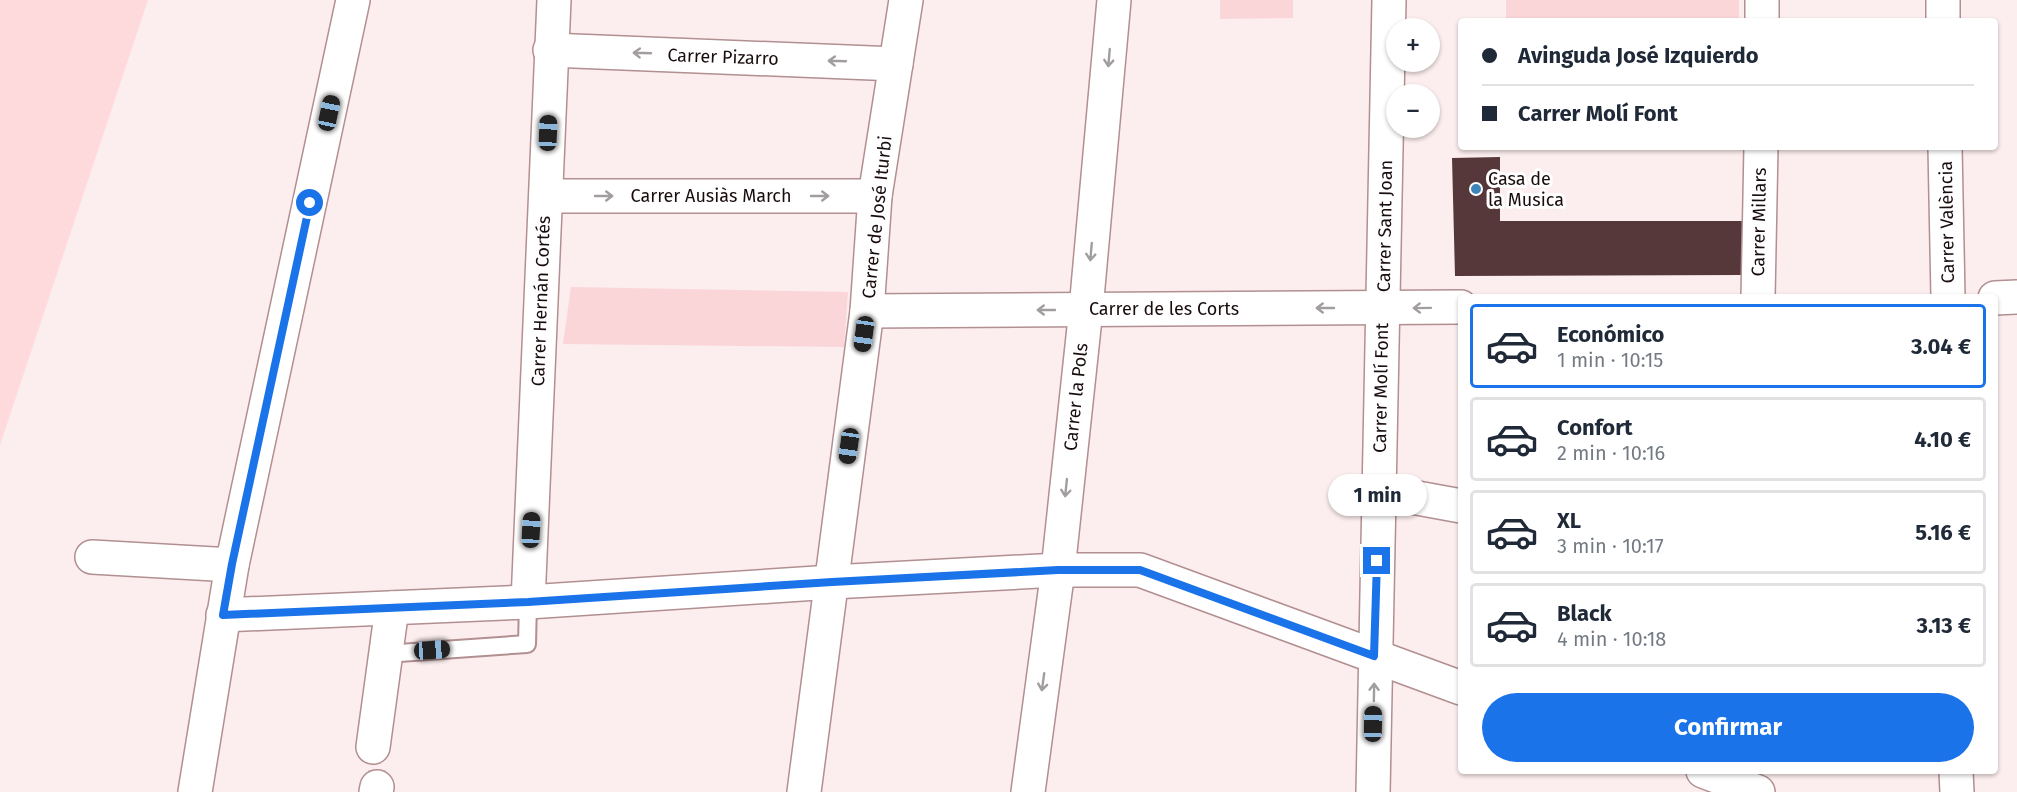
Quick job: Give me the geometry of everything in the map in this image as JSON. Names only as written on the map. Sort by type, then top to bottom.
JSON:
[{"type":"street","points":[[195,792],[232,564],[353,0]]},
{"type":"street","name":"Carrer Hernán Cortés","points":[[528,602],[546,196],[550,50],[554,0]]},
{"type":"street","name":"Carrer de José Iturbi","points":[[804,792],[867,311],[875,196],[906,0]]},
{"type":"street","name":"Carrer la Pols","points":[[1028,792],[1058,570],[1086,309],[1114,0]]},
{"type":"street","name":"Carrer Sant Joan","points":[[1383,308],[1389,0]]},
{"type":"street","points":[[1762,0],[1762,18]]},
{"type":"street","points":[[1943,0],[1943,18]]},
{"type":"street","name":"Carrer Pizarro","points":[[550,50],[896,63]]},
{"type":"street","name":"Carrer Millars","points":[[1758,294],[1761,150]]},
{"type":"street","name":"Carrer València","points":[[1945,150],[1948,294]]},
{"type":"street","name":"Carrer Ausiàs March","points":[[546,196],[875,196]]},
{"type":"street","points":[[1998,298],[2017,297]]},
{"type":"street","name":"Carrer de les Corts","points":[[867,311],[1458,307]]},
{"type":"street","name":"Carrer Molí Font","points":[[1373,792],[1374,656],[1383,308]]},
{"type":"street","points":[[1379,491],[1458,505]]},
{"type":"street","points":[[92,557],[232,564]]},
{"type":"street","points":[[223,615],[528,602],[1058,570],[1140,570],[1458,687]]},
{"type":"street","points":[[373,747],[392,608]]},
{"type":"street","points":[[1711,774],[1758,792]]},
{"type":"street","points":[[1956,774],[1957,792]]},
{"type":"lane","points":[[385,654],[527,644],[528,602]]},
{"type":"shaded area","points":[[0,0],[148,0],[0,445]]},
{"type":"shaded area","points":[[1220,0],[1293,0],[1293,18],[1220,19]]},
{"type":"shaded area","points":[[1506,0],[1739,0],[1739,18],[1506,18]]},
{"type":"shaded area","points":[[571,287],[848,292],[844,347],[563,344]]},
{"type":"building","name":"Casa de la Musica","points":[[1500,157],[1500,221],[1743,221],[1742,275],[1455,276],[1452,158]]},
{"type":"place","name":"Casa de la Musica","points":[[1476,189]]},
{"type":"route","points":[[310,203],[223,615],[528,602],[1058,570],[1140,570],[1374,656],[1377,561]]}]
